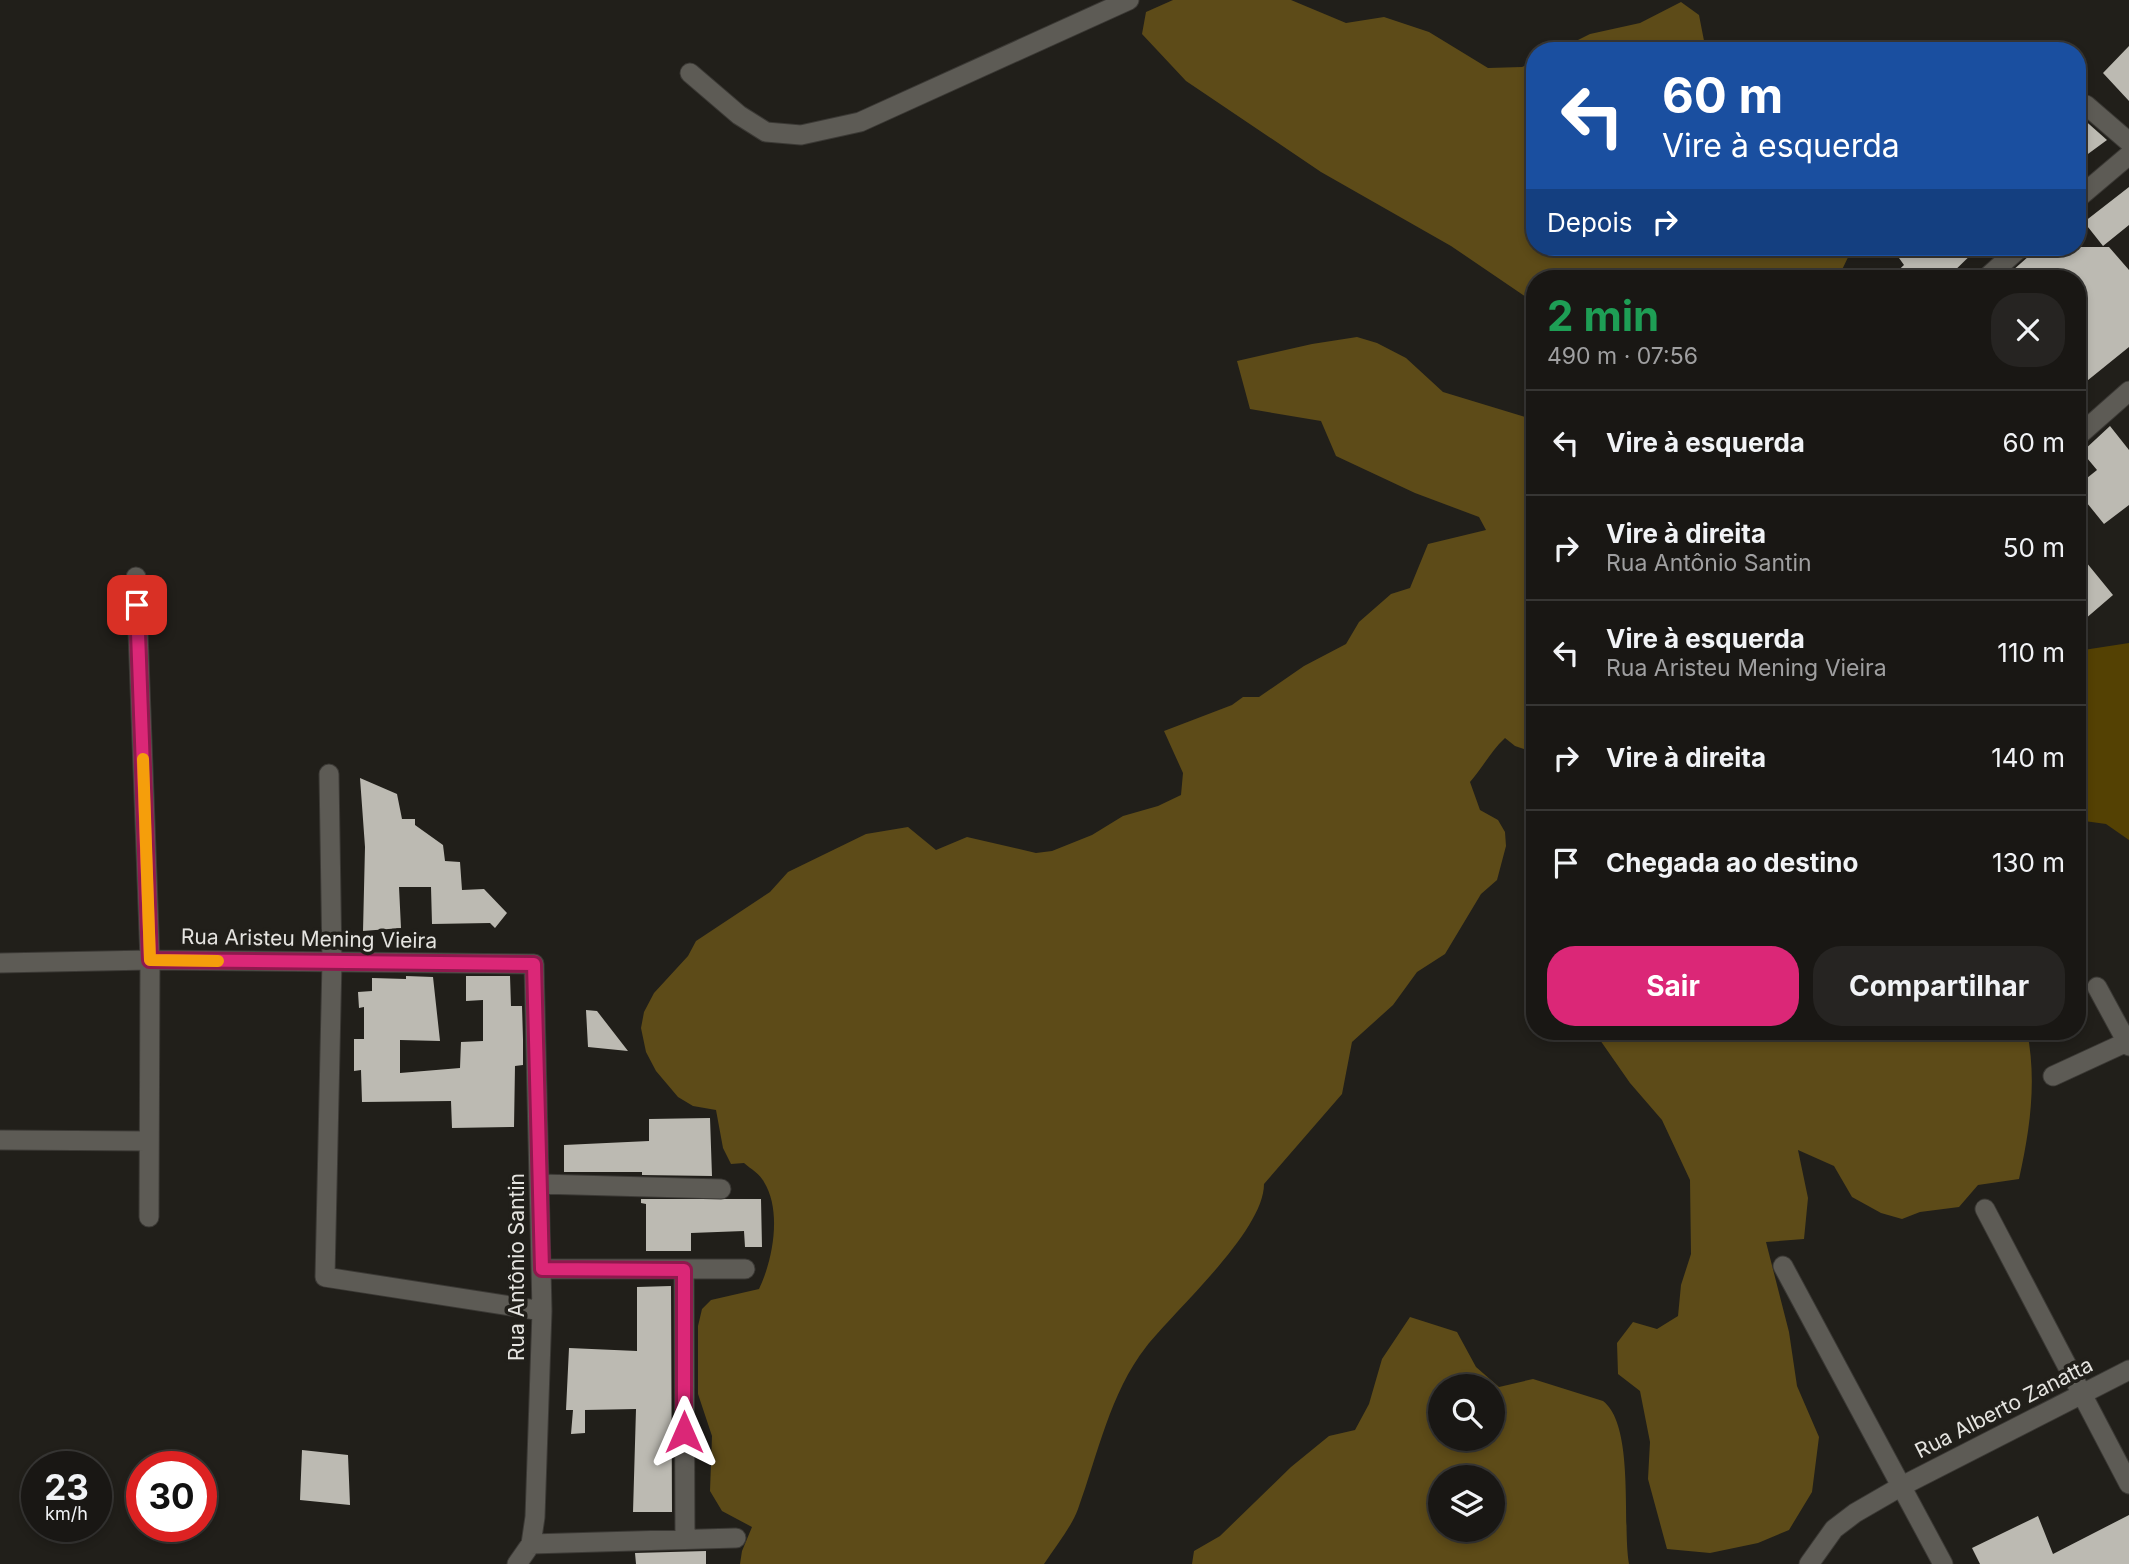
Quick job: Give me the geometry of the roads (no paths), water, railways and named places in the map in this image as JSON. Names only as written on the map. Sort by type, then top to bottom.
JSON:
[{"type":"street","points":[[690,74],[739,115],[766,132],[801,135],[860,122],[1129,0]]},
{"type":"street","points":[[2086,105],[2129,142]]},
{"type":"street","points":[[2086,191],[2129,155]]},
{"type":"street","points":[[1995,270],[2011,256]]},
{"type":"street","points":[[2086,429],[2129,391]]},
{"type":"street","points":[[136,577],[150,960],[149,1217]]},
{"type":"street","points":[[329,774],[332,961],[325,1277],[542,1311]]},
{"type":"street","name":"Rua Aristeu Mening Vieira","points":[[0,963],[150,960],[534,964]]},
{"type":"street","name":"Rua Antônio Santin","points":[[517,1564],[531,1544],[535,1517],[542,1311],[534,964]]},
{"type":"street","points":[[2053,1076],[2128,1043],[2097,987]]},
{"type":"street","points":[[0,1140],[148,1141]]},
{"type":"street","points":[[540,1184],[721,1189]]},
{"type":"street","points":[[1985,1209],[2081,1397],[2129,1484]]},
{"type":"street","points":[[1783,1266],[1943,1564]]},
{"type":"street","points":[[542,1269],[745,1269]]},
{"type":"street","points":[[684,1270],[685,1539]]},
{"type":"street","name":"Rua Alberto Zanatta","points":[[1810,1564],[1834,1529],[1855,1513],[1900,1487],[2081,1397],[2129,1370]]},
{"type":"street","points":[[531,1544],[736,1538]]}]
